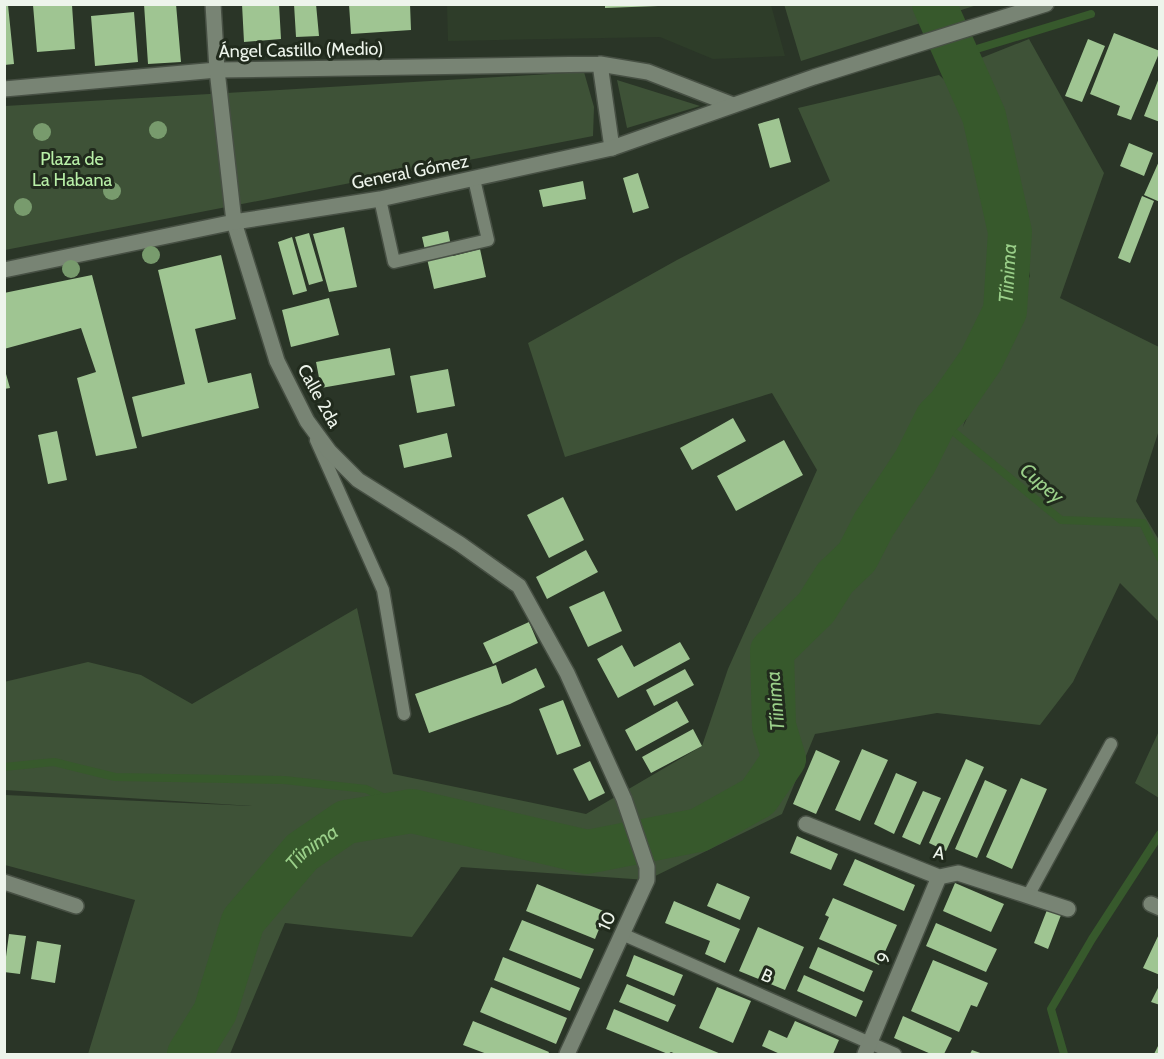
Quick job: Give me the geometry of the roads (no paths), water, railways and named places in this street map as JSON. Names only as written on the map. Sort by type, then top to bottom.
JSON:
[{"type":"street","name":"Calle 2da","points":[[213,4],[217,70],[234,222],[277,361],[307,421],[329,451],[358,480],[460,544],[519,586],[567,673],[624,799]]},
{"type":"street","name":"General Gómez","points":[[4,270],[234,222],[380,199],[612,148],[814,77],[1046,4]]},
{"type":"street","name":"Ángel Castillo (Medio)","points":[[4,89],[217,70],[600,64],[648,72],[733,105]]},
{"type":"street","points":[[600,64],[612,148]]},
{"type":"street","name":"10","points":[[567,1054],[647,880],[647,867],[624,799]]},
{"type":"street","name":"A","points":[[806,824],[939,877],[958,873],[1068,909]]},
{"type":"street","name":"9","points":[[867,1048],[939,877]]},
{"type":"street","points":[[4,882],[76,906]]},
{"type":"lane","points":[[380,199],[394,262],[488,240],[474,179]]},
{"type":"lane","points":[[307,421],[383,590],[404,714]]},
{"type":"lane","points":[[1028,896],[1112,744]]},
{"type":"lane","name":"B","points":[[622,934],[867,1048],[895,1054]]},
{"type":"waterway","name":"Tíinima","points":[[189,1054],[215,1012],[243,921],[302,852],[346,822],[412,811],[587,852],[699,830],[758,797],[784,759],[774,726],[772,651],[816,608],[835,578],[857,557],[874,524],[915,462],[937,418],[949,406],[981,360],[1005,311],[1010,232],[984,116],[934,4]]},
{"type":"waterway","points":[[957,55],[1091,14]]},
{"type":"waterway","name":"Cupey","points":[[937,418],[1061,520],[1143,523],[1160,558]]},
{"type":"waterway","points":[[4,767],[54,762],[115,777],[284,780],[366,789],[412,811]]},
{"type":"waterway","name":"Cupey","points":[[1064,1054],[1051,1009],[1092,939],[1160,834]]},
{"type":"park label","name":"Plaza de La Habana","points":[[72,169]]}]
